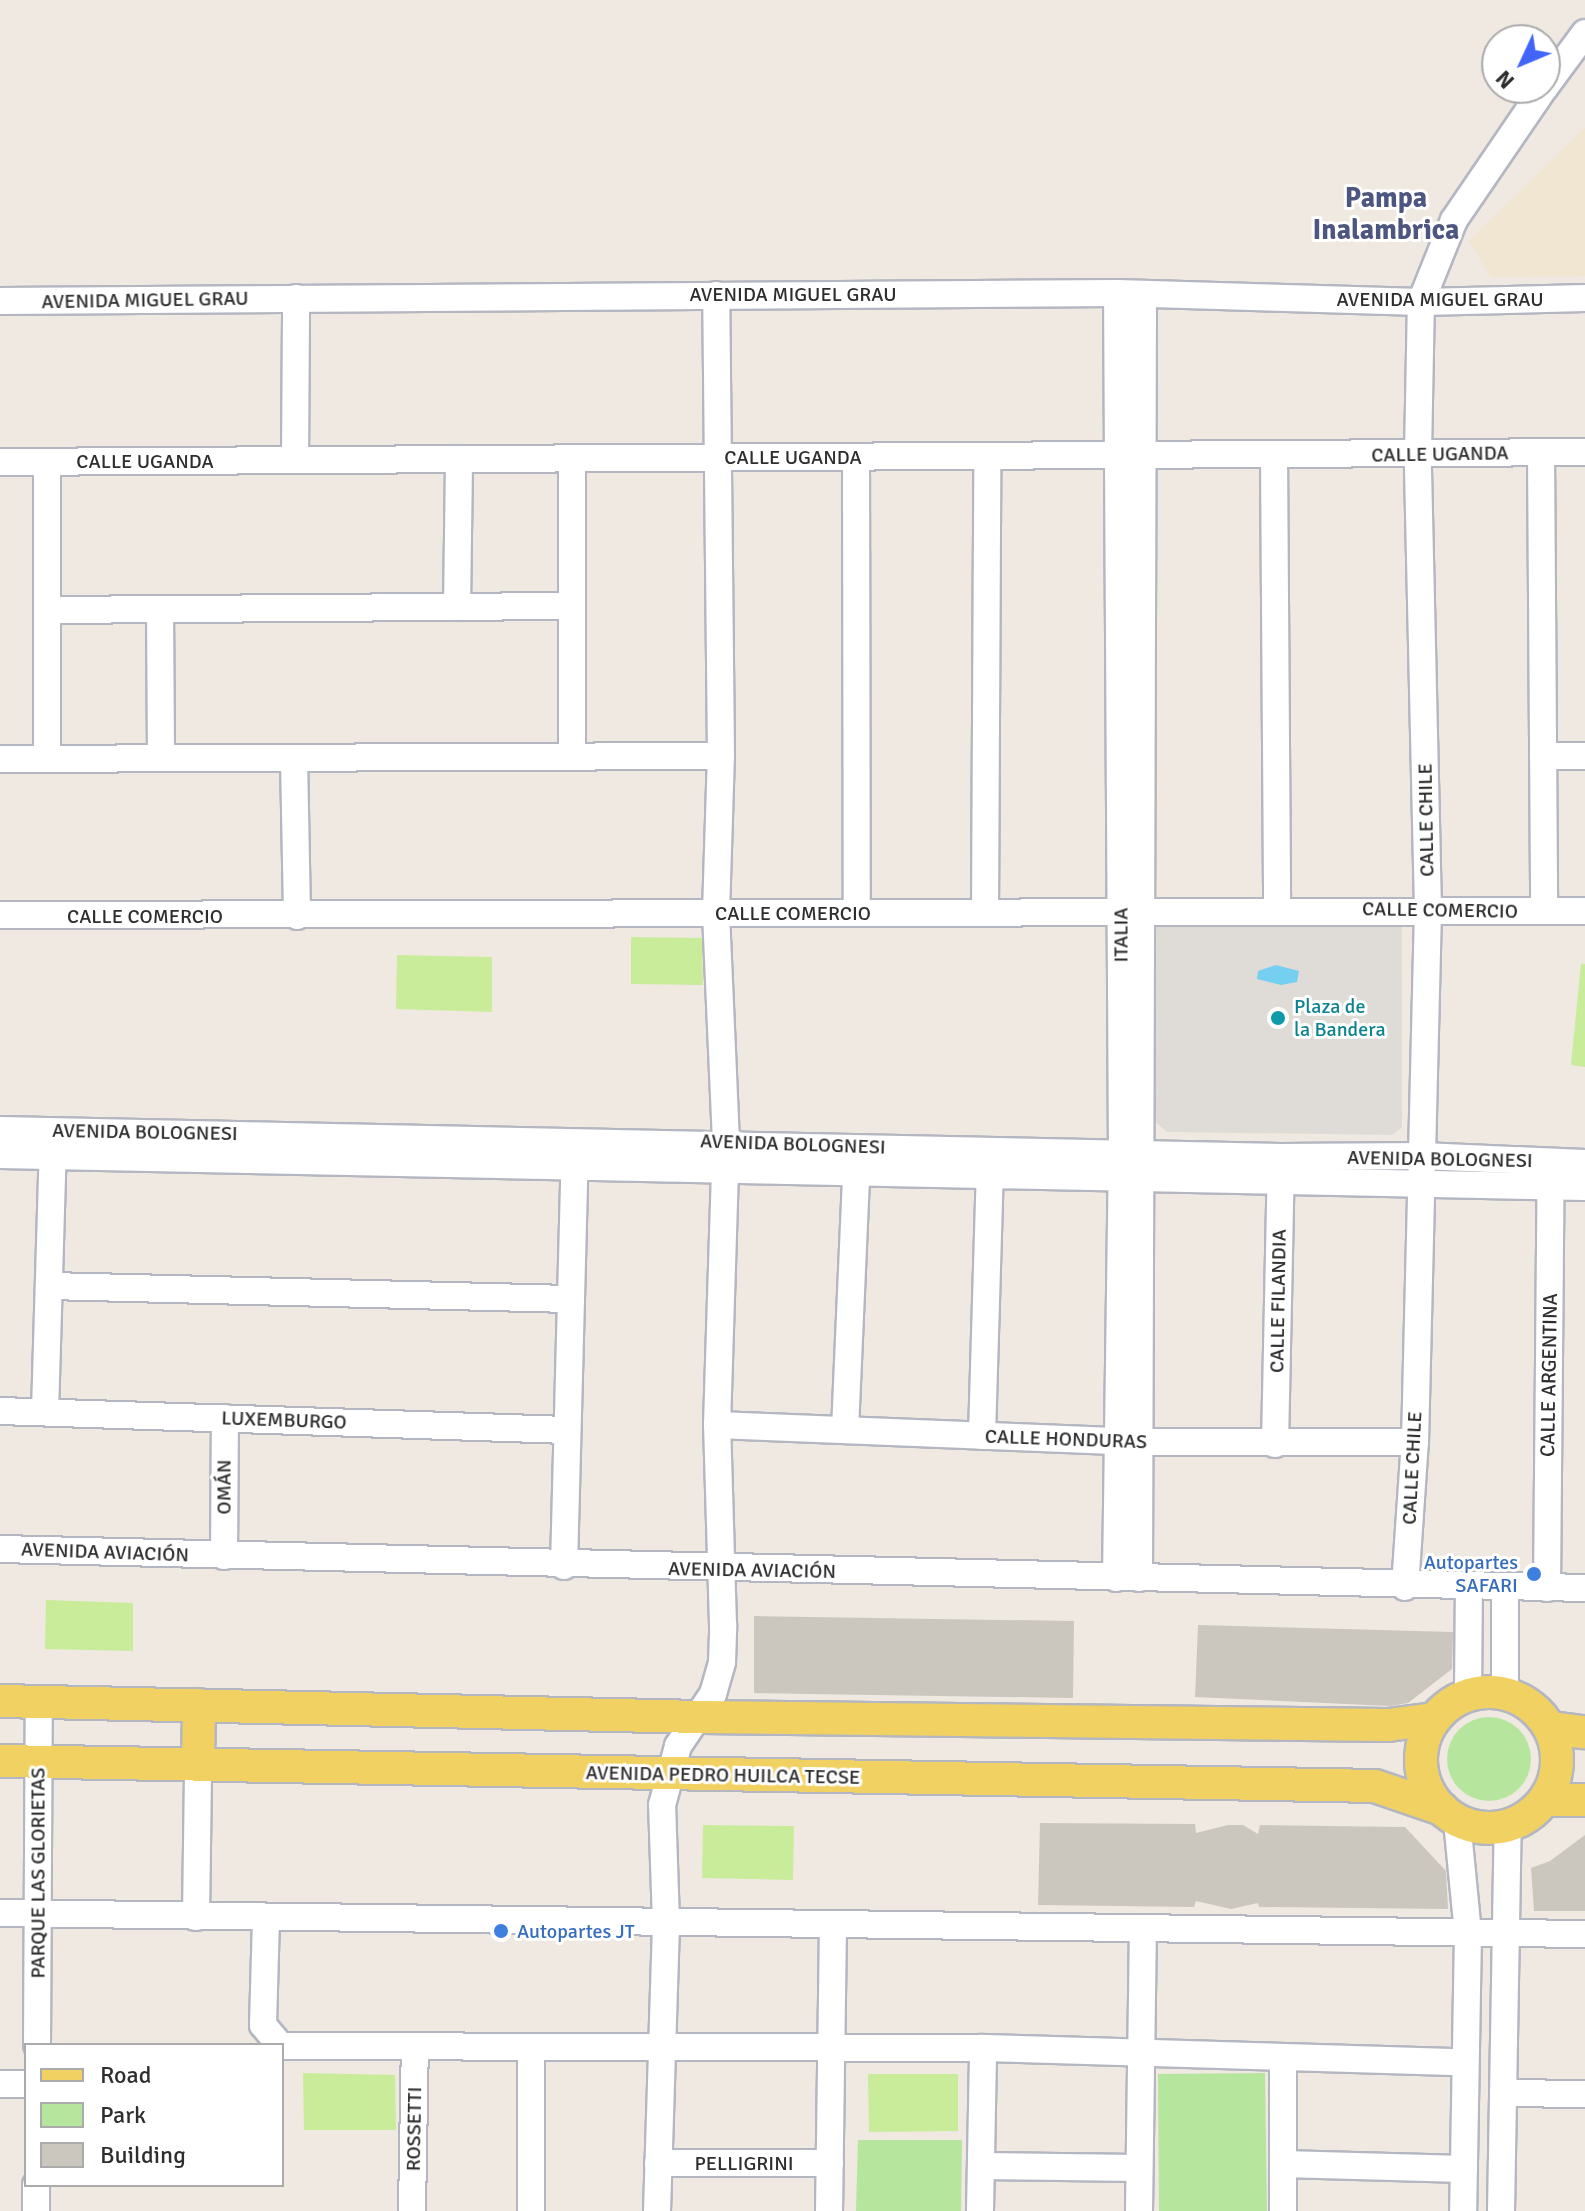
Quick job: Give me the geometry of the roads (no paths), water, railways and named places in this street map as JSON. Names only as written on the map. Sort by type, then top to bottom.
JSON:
[{"type":"main road","points":[[0,1701],[702,1717],[1388,1725],[1434,1719],[1468,1695],[1505,1694],[1538,1712],[1550,1728],[1558,1765],[1545,1800],[1508,1826],[1475,1827],[1450,1815],[1426,1785],[1421,1756],[1434,1719]]},
{"type":"main road","points":[[198,1765],[199,1705]]},
{"type":"main road","points":[[1550,1728],[1585,1732]]},
{"type":"main road","name":"AVENIDA PEDRO HUILCA TECSE","points":[[0,1761],[1375,1786],[1450,1815]]},
{"type":"main road","points":[[1545,1800],[1585,1800]]},
{"type":"street","name":"CALLE CHILE","points":[[1561,66],[1585,33]]},
{"type":"street","name":"CALLE CHILE","points":[[1405,1587],[1415,1442],[1428,910],[1418,454],[1421,302],[1454,220],[1534,104]]},
{"type":"street","name":"AVENIDA MIGUEL GRAU","points":[[0,301],[1130,294],[1421,302],[1585,298]]},
{"type":"street","name":"ITALIA","points":[[1128,1578],[1130,294]]},
{"type":"street","points":[[657,2211],[659,2050],[666,1923],[660,1844],[666,1774],[678,1746],[702,1717],[722,1662],[717,1425],[726,1142],[716,913],[721,756],[716,295]]},
{"type":"street","points":[[295,460],[296,298]]},
{"type":"street","name":"CALLE UGANDA","points":[[0,462],[1585,452]]},
{"type":"street","points":[[1541,453],[1544,911]]},
{"type":"street","points":[[985,912],[987,456]]},
{"type":"street","points":[[1274,456],[1277,908]]},
{"type":"street","points":[[856,457],[857,913]]},
{"type":"street","points":[[572,458],[572,756]]},
{"type":"street","points":[[457,607],[459,459]]},
{"type":"street","points":[[47,462],[47,759]]},
{"type":"street","points":[[47,610],[572,606]]},
{"type":"street","points":[[160,609],[161,758]]},
{"type":"street","points":[[0,759],[721,756]]},
{"type":"street","points":[[1543,756],[1585,756]]},
{"type":"street","points":[[294,758],[297,916]]},
{"type":"street","name":"CALLE COMERCIO","points":[[0,915],[857,913],[1277,908],[1585,911]]},
{"type":"street","name":"AVENIDA BOLOGNESI","points":[[0,1130],[53,1143],[574,1167],[856,1172],[990,1162]]},
{"type":"street","points":[[564,1566],[575,1138]]},
{"type":"street","name":"AVENIDA BOLOGNESI","points":[[0,1155],[53,1143],[575,1138],[858,1145],[990,1162],[1281,1169],[1420,1183],[1551,1174],[1585,1163]]},
{"type":"street","points":[[45,1412],[53,1143]]},
{"type":"street","points":[[845,1430],[858,1145]]},
{"type":"street","name":"AVENIDA BOLOGNESI","points":[[1281,1169],[1422,1156],[1551,1174],[1585,1187]]},
{"type":"street","points":[[982,1436],[990,1162]]},
{"type":"street","name":"CALLE FILANDIA","points":[[1275,1444],[1281,1169]]},
{"type":"street","name":"CALLE ARGENTINA","points":[[1547,1588],[1551,1174]]},
{"type":"street","points":[[49,1286],[571,1299]]},
{"type":"street","name":"LUXEMBURGO","points":[[0,1411],[567,1430]]},
{"type":"street","name":"OMÁN","points":[[224,1556],[225,1418]]},
{"type":"street","name":"CALLE HONDURAS","points":[[717,1425],[1128,1441],[1275,1444],[1415,1442]]},
{"type":"street","name":"AVENIDA AVIACIÓN","points":[[0,1549],[1405,1587],[1585,1588]]},
{"type":"street","points":[[1468,1695],[1469,1585]]},
{"type":"street","points":[[1505,1586],[1505,1694]]},
{"type":"street","name":"PARQUE LAS GLORIETAS","points":[[37,2043],[39,1702]]},
{"type":"street","points":[[196,1917],[198,1765]]},
{"type":"street","points":[[1450,1815],[1468,1933],[1463,2211]]},
{"type":"street","points":[[1501,2211],[1508,1826]]},
{"type":"street","points":[[0,1913],[833,1927],[1585,1934]]},
{"type":"street","points":[[266,1918],[263,2025],[278,2043]]},
{"type":"street","points":[[829,2211],[833,1927]]},
{"type":"street","points":[[1139,2211],[1143,1930]]},
{"type":"street","points":[[284,2046],[832,2052],[983,2048],[1141,2055],[1464,2062]]},
{"type":"street","name":"ROSSETTI","points":[[412,2211],[415,2047]]},
{"type":"street","points":[[531,2048],[531,2211]]},
{"type":"street","points":[[980,2211],[983,2048]]},
{"type":"street","points":[[1283,2057],[1283,2211]]},
{"type":"street","points":[[0,2084],[24,2084]]},
{"type":"street","points":[[1503,2093],[1585,2094]]},
{"type":"street","name":"PELLIGRINI","points":[[658,2163],[830,2163]]},
{"type":"street","points":[[1283,2164],[1464,2169]]},
{"type":"street","points":[[982,2166],[1139,2168]]},
{"type":"street","points":[[36,2187],[36,2211]]},
{"type":"water","points":[[1276,965],[1299,971],[1297,982],[1281,985],[1257,979],[1258,971]]},
{"type":"place","name":"Plaza de la Bandera","points":[[1278,1018]]},
{"type":"place","name":"Autopartes SAFARI","points":[[1534,1574]]},
{"type":"place","name":"Autopartes JT","points":[[501,1931]]},
{"type":"district","name":"Pampa Inalambrica","points":[[1386,214]]}]
